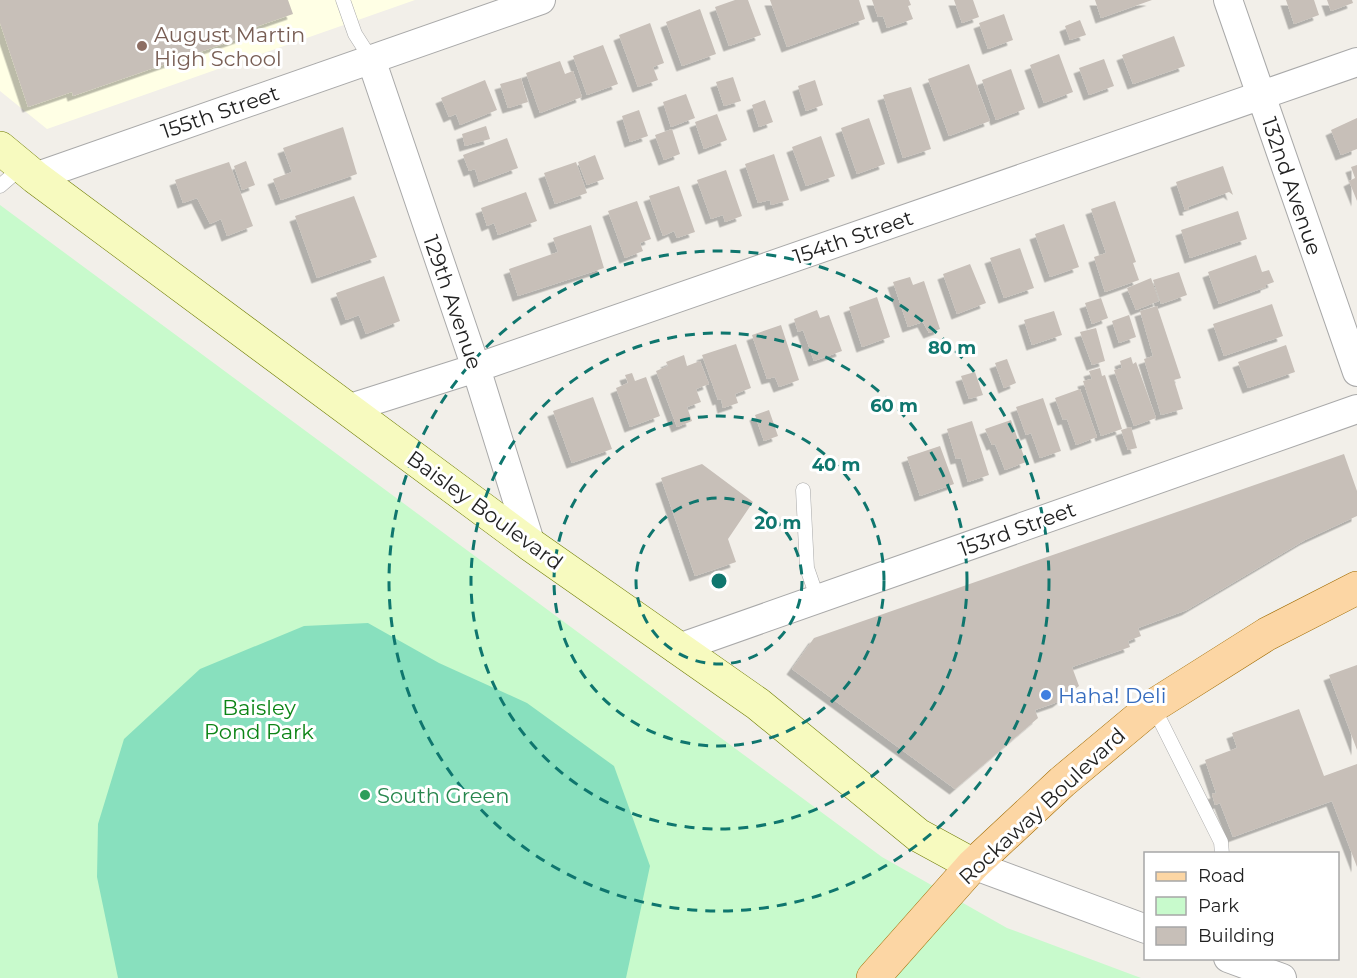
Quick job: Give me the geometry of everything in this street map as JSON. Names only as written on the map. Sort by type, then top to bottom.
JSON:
[{"type":"main road","name":"Baisley Boulevard","points":[[14,169],[347,408],[676,650],[758,704],[918,835],[974,865]]},
{"type":"main road","name":"Rockaway Boulevard","points":[[873,978],[974,865],[1062,782],[1153,706],[1267,634],[1357,588]]},
{"type":"street","name":"155th Street","points":[[14,169],[371,59],[541,0]]},
{"type":"street","name":"132nd Avenue","points":[[1228,0],[1357,372]]},
{"type":"street","name":"129th Avenue","points":[[371,59],[476,368],[531,545]]},
{"type":"street","name":"154th Street","points":[[347,408],[476,368],[1357,62]]},
{"type":"street","name":"153rd Street","points":[[676,650],[1357,408]]},
{"type":"street","points":[[974,865],[1144,928]]},
{"type":"street","points":[[1233,960],[1282,978]]},
{"type":"lane","points":[[344,0],[355,34],[371,59]]},
{"type":"lane","points":[[803,490],[807,568],[818,600]]},
{"type":"lane","points":[[1153,706],[1221,842],[1222,852]]},
{"type":"shaded area","name":"August Martin High School","points":[[0,0],[415,0],[47,129],[0,91]]},
{"type":"green space","name":"Baisley Pond Park","points":[[0,205],[882,857],[1007,928],[1141,978],[0,978]]},
{"type":"green space","name":"South Green","points":[[368,623],[439,663],[527,703],[614,766],[650,866],[626,978],[118,978],[97,877],[98,824],[124,739],[200,669],[304,626]]},
{"type":"building","name":"August Martin High School","points":[[0,0],[288,0],[293,14],[250,29],[252,34],[73,96],[72,92],[28,107],[0,23]]},
{"type":"building","points":[[735,0],[748,0],[761,35],[729,46],[715,7]]},
{"type":"building","points":[[770,0],[859,0],[865,19],[787,47]]},
{"type":"building","points":[[872,0],[909,0],[911,5],[908,6],[913,19],[887,28],[883,16],[878,17]]},
{"type":"building","points":[[954,0],[973,0],[979,17],[962,23]]},
{"type":"building","points":[[1095,0],[1152,0],[1101,18]]},
{"type":"building","points":[[1286,0],[1314,0],[1319,15],[1294,24]]},
{"type":"building","points":[[1327,0],[1352,0],[1353,3],[1331,11]]},
{"type":"building","points":[[700,9],[716,54],[682,66],[666,22]]},
{"type":"building","points":[[1004,14],[1013,40],[988,49],[979,23]]},
{"type":"building","points":[[1080,20],[1086,35],[1070,40],[1065,26]]},
{"type":"building","points":[[650,23],[664,63],[653,67],[658,80],[638,87],[619,35]]},
{"type":"building","points":[[1174,36],[1185,66],[1133,84],[1122,55]]},
{"type":"building","points":[[603,45],[618,84],[587,95],[573,56]]},
{"type":"building","points":[[1059,54],[1073,92],[1044,103],[1030,65]]},
{"type":"building","points":[[1104,59],[1114,86],[1089,95],[1079,68]]},
{"type":"building","points":[[560,61],[565,74],[573,71],[582,97],[540,113],[526,73]]},
{"type":"building","points":[[969,64],[990,121],[949,136],[928,79]]},
{"type":"building","points":[[1011,69],[1025,109],[996,120],[982,80]]},
{"type":"building","points":[[733,77],[741,101],[724,106],[716,82]]},
{"type":"building","points":[[521,78],[528,102],[508,108],[500,84]]},
{"type":"building","points":[[485,80],[497,110],[460,125],[456,114],[449,117],[441,98]]},
{"type":"building","points":[[815,80],[823,105],[806,111],[798,86]]},
{"type":"building","points":[[911,87],[931,149],[903,158],[883,95]]},
{"type":"building","points":[[686,94],[695,118],[671,127],[663,102]]},
{"type":"building","points":[[765,100],[773,122],[759,127],[752,105]]},
{"type":"building","points":[[639,110],[648,136],[630,142],[622,116]]},
{"type":"building","points":[[717,114],[727,140],[704,149],[695,122]]},
{"type":"building","points":[[869,118],[885,164],[857,174],[841,128]]},
{"type":"building","points":[[1357,118],[1357,149],[1341,155],[1331,130]]},
{"type":"building","points":[[486,126],[490,139],[465,146],[462,134]]},
{"type":"building","points":[[343,127],[357,174],[281,200],[273,179],[292,172],[283,148]]},
{"type":"building","points":[[672,129],[680,154],[664,160],[655,135]]},
{"type":"building","points":[[821,136],[835,176],[806,186],[792,147]]},
{"type":"building","points":[[507,138],[518,168],[479,182],[475,169],[469,171],[463,155]]},
{"type":"building","points":[[774,154],[789,200],[771,205],[770,200],[758,203],[745,164]]},
{"type":"building","points":[[595,155],[604,179],[587,185],[578,162]]},
{"type":"building","points":[[246,161],[255,185],[242,190],[234,166]]},
{"type":"building","points":[[229,162],[253,226],[227,236],[221,219],[210,224],[197,198],[183,203],[175,180]]},
{"type":"building","points":[[576,162],[587,193],[555,204],[544,173]]},
{"type":"building","points":[[1357,165],[1357,201],[1349,181],[1355,178],[1351,167]]},
{"type":"building","points":[[1223,166],[1233,195],[1229,192],[1185,210],[1176,182]]},
{"type":"building","points":[[726,170],[742,216],[725,222],[723,215],[711,219],[697,180]]},
{"type":"building","points":[[679,186],[695,232],[677,238],[674,231],[663,236],[649,196]]},
{"type":"building","points":[[526,192],[537,221],[498,235],[494,223],[487,226],[481,208]]},
{"type":"building","points":[[354,196],[377,257],[317,278],[295,216]]},
{"type":"building","points":[[637,201],[651,239],[640,243],[643,251],[625,258],[608,211]]},
{"type":"building","points":[[1115,201],[1136,262],[1133,263],[1139,280],[1105,292],[1094,257],[1106,253],[1091,209]]},
{"type":"building","points":[[1238,211],[1247,239],[1190,258],[1181,230]]},
{"type":"building","points":[[1064,224],[1079,267],[1050,277],[1035,234]]},
{"type":"building","points":[[591,225],[604,268],[518,296],[509,269],[558,252],[553,238]]},
{"type":"building","points":[[1020,248],[1034,288],[1004,298],[990,258]]},
{"type":"building","points":[[1256,255],[1262,272],[1269,270],[1274,282],[1219,304],[1208,272]]},
{"type":"building","points":[[970,264],[986,303],[957,314],[943,274]]},
{"type":"building","points":[[1179,272],[1187,295],[1161,304],[1153,280]]},
{"type":"building","points":[[384,276],[400,321],[366,334],[359,315],[346,320],[336,293]]},
{"type":"building","points":[[910,277],[913,285],[924,281],[940,329],[929,333],[923,322],[908,327],[893,282]]},
{"type":"building","points":[[1151,278],[1159,301],[1136,310],[1127,288]]},
{"type":"building","points":[[877,297],[890,337],[862,347],[849,307]]},
{"type":"building","points":[[1101,298],[1108,318],[1092,324],[1085,303]]},
{"type":"building","points":[[1272,304],[1283,336],[1224,356],[1213,324]]},
{"type":"building","points":[[1157,306],[1181,378],[1174,380],[1183,409],[1161,415],[1144,359],[1153,356],[1140,311]]},
{"type":"building","points":[[817,310],[820,318],[829,315],[842,351],[814,361],[803,330],[798,332],[794,319]]},
{"type":"building","points":[[1054,311],[1062,335],[1032,345],[1024,320]]},
{"type":"building","points":[[1129,315],[1136,337],[1119,343],[1112,321]]},
{"type":"building","points":[[781,325],[799,380],[779,387],[775,377],[767,379],[752,335]]},
{"type":"building","points":[[1096,328],[1105,361],[1092,365],[1080,332]]},
{"type":"building","points":[[736,344],[751,388],[735,394],[738,403],[723,408],[702,355]]},
{"type":"building","points":[[1286,345],[1295,372],[1248,388],[1238,362]]},
{"type":"building","points":[[684,355],[687,366],[700,361],[709,384],[696,389],[701,402],[687,407],[692,421],[677,427],[656,371],[668,366],[666,362]]},
{"type":"building","points":[[1131,357],[1133,364],[1136,362],[1156,418],[1134,426],[1114,370],[1122,368],[1120,361]]},
{"type":"building","points":[[1007,359],[1016,383],[1004,388],[995,363]]},
{"type":"building","points":[[1100,368],[1102,376],[1105,375],[1122,429],[1101,436],[1083,381],[1092,379],[1089,371]]},
{"type":"building","points":[[975,372],[983,395],[969,399],[961,376]]},
{"type":"building","points":[[632,373],[635,381],[646,377],[660,416],[630,427],[616,388],[628,383],[625,375]]},
{"type":"building","points":[[1080,389],[1097,437],[1076,445],[1067,419],[1063,420],[1055,398]]},
{"type":"building","points":[[593,397],[612,449],[572,463],[553,411]]},
{"type":"building","points":[[1043,398],[1061,451],[1040,458],[1031,433],[1026,435],[1016,407]]},
{"type":"building","points":[[769,410],[778,436],[764,441],[755,415]]},
{"type":"building","points":[[1011,420],[1026,462],[1005,470],[995,444],[992,445],[985,429]]},
{"type":"building","points":[[972,421],[989,475],[968,482],[961,458],[956,459],[947,429]]},
{"type":"building","points":[[1131,427],[1137,448],[1128,450],[1121,430]]},
{"type":"building","points":[[940,446],[954,484],[920,496],[907,457]]},
{"type":"building","points":[[1344,454],[1357,491],[1357,516],[1305,540],[1187,610],[1138,628],[1141,636],[1128,641],[1130,647],[1072,667],[1079,686],[1058,702],[1035,710],[1038,718],[955,789],[792,669],[814,638]]},
{"type":"building","points":[[702,464],[753,502],[728,539],[736,562],[695,576],[661,478]]},
{"type":"building","points":[[1357,665],[1357,750],[1329,675]]},
{"type":"building","points":[[1299,709],[1324,776],[1357,764],[1357,867],[1332,801],[1233,837],[1220,803],[1215,805],[1212,794],[1216,793],[1205,760],[1237,748],[1232,733]]},
{"type":"place","name":"August Martin High School","points":[[142,46]]},
{"type":"place","name":"Haha! Deli","points":[[1046,695]]},
{"type":"place","name":"South Green","points":[[365,795]]}]
